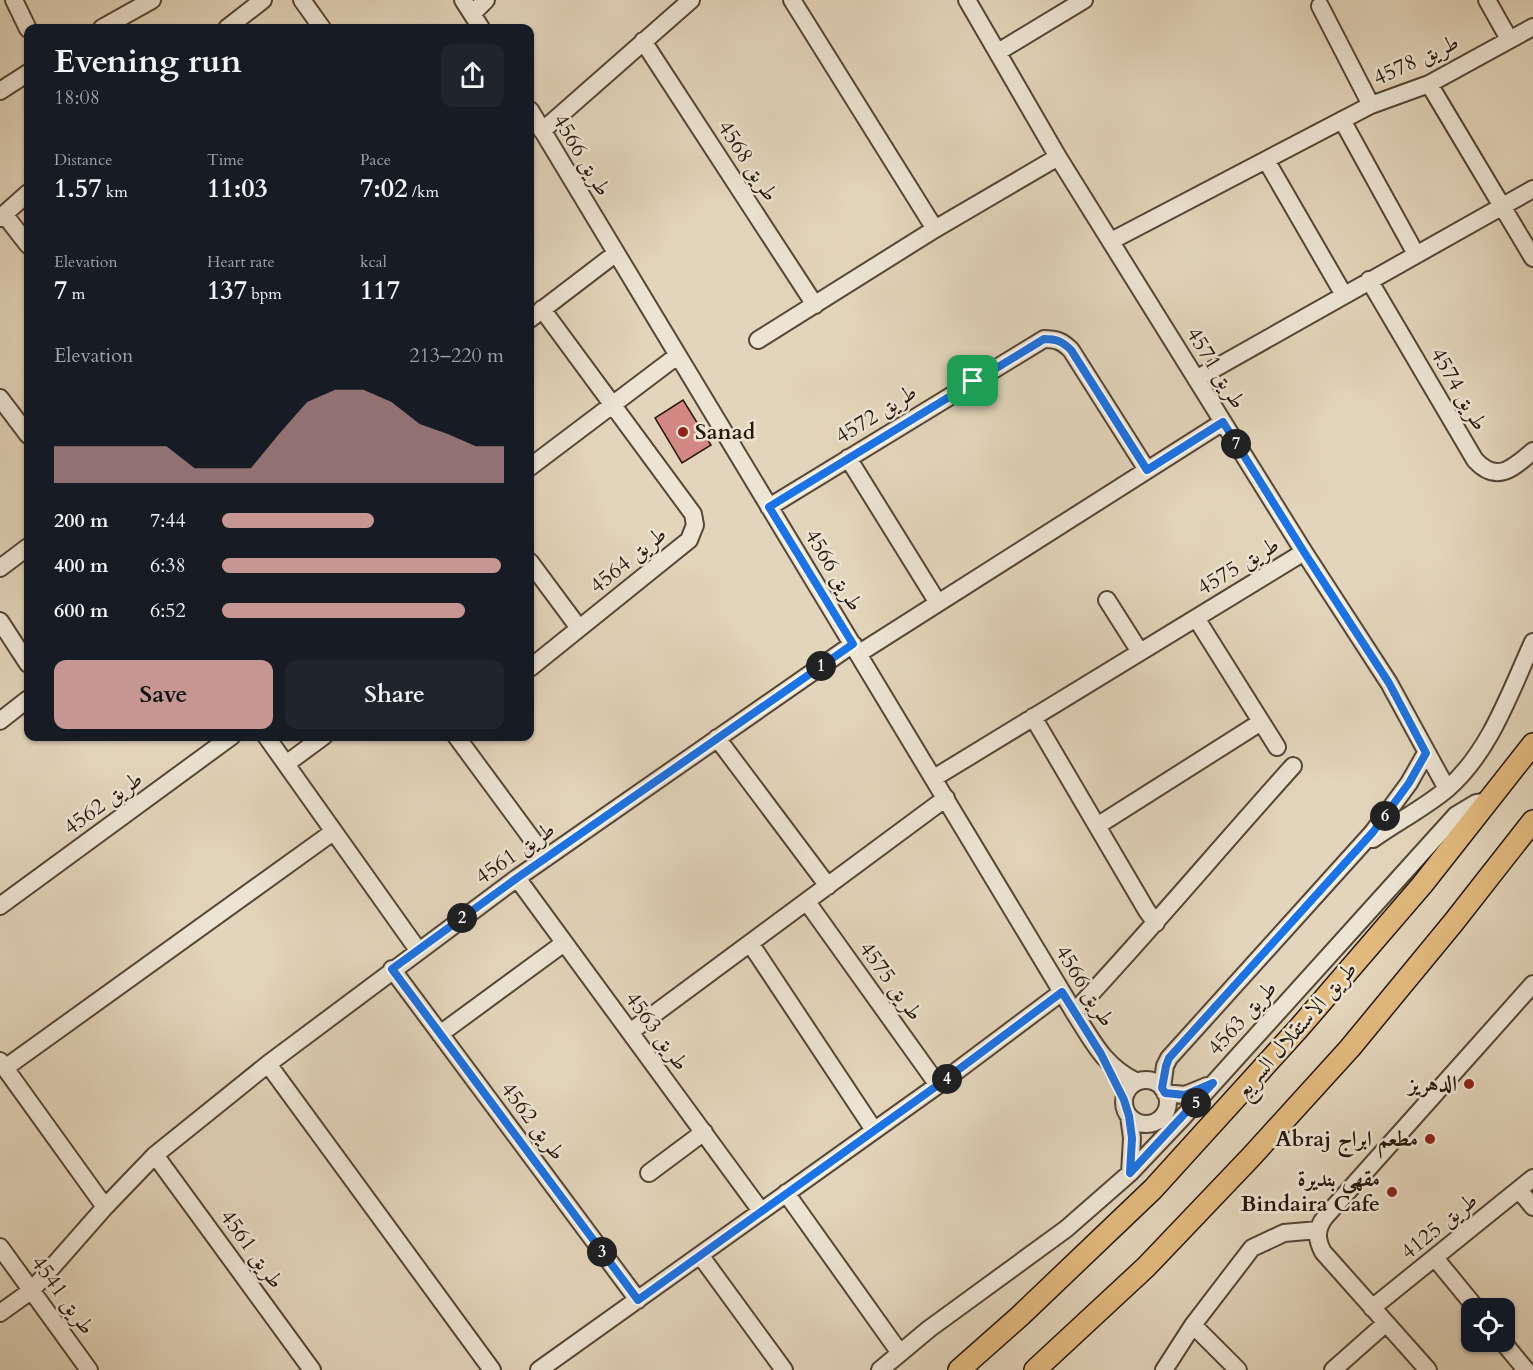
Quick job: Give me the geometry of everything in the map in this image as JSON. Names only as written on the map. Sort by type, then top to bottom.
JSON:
[{"type":"main road","name":"طريق الاستقلال السريع","points":[[959,1370],[1020,1316],[1153,1189],[1237,1097],[1422,885],[1533,744]]},
{"type":"main road","points":[[1035,1370],[1146,1267],[1250,1158],[1350,1048],[1533,821]]},
{"type":"street","points":[[14,0],[26,24]]},
{"type":"street","points":[[109,24],[152,0]]},
{"type":"street","points":[[232,24],[263,0]]},
{"type":"street","points":[[302,0],[319,24]]},
{"type":"street","points":[[478,24],[467,7],[486,0]]},
{"type":"street","points":[[542,131],[691,0]]},
{"type":"street","points":[[792,0],[935,230]]},
{"type":"street","name":"طريق 4571","points":[[967,0],[1058,157],[1304,552],[1389,683],[1447,789]]},
{"type":"street","points":[[998,52],[1084,0]]},
{"type":"street","points":[[1487,0],[1509,39]]},
{"type":"street","points":[[1320,6],[1371,105]]},
{"type":"street","name":"طريق 4578","points":[[1111,241],[1371,105],[1429,84],[1533,27]]},
{"type":"street","name":"طريق 4568","points":[[643,41],[815,305]]},
{"type":"street","points":[[0,91],[24,76]]},
{"type":"street","points":[[1429,84],[1533,258]]},
{"type":"street","name":"طريق 4566","points":[[534,118],[1101,1054],[1126,1108]]},
{"type":"street","points":[[1342,120],[1416,254]]},
{"type":"street","points":[[758,340],[1058,157]]},
{"type":"street","points":[[1266,160],[1344,295]]},
{"type":"street","points":[[1196,379],[1533,189]]},
{"type":"street","points":[[24,197],[2,216],[24,241]]},
{"type":"street","points":[[536,314],[615,254]]},
{"type":"street","name":"طريق 4574","points":[[1369,280],[1474,460],[1482,468],[1493,472],[1504,472],[1514,467],[1533,451]]},
{"type":"street","name":"طريق 4564","points":[[534,665],[689,540],[695,525],[693,514],[612,405],[536,314]]},
{"type":"street","name":"طريق 4572","points":[[769,507],[1044,339],[1054,339],[1064,343],[1071,350],[1147,470]]},
{"type":"street","points":[[534,464],[677,356]]},
{"type":"street","points":[[0,398],[24,430]]},
{"type":"street","points":[[856,649],[938,603],[1223,422]]},
{"type":"street","points":[[848,458],[938,603]]},
{"type":"street","points":[[0,568],[24,550]]},
{"type":"street","name":"طريق 4575","points":[[934,778],[1304,552]]},
{"type":"street","points":[[534,567],[579,628]]},
{"type":"street","points":[[1107,600],[1140,652]]},
{"type":"street","name":"طريق 4575","points":[[1196,618],[1277,747]]},
{"type":"street","points":[[0,621],[24,658]]},
{"type":"street","points":[[1355,851],[1447,789],[1469,765],[1491,733],[1533,642]]},
{"type":"street","name":"طريق 4561","points":[[0,1313],[32,1290],[105,1207],[155,1155],[268,1064],[392,969],[517,878],[717,738],[856,649]]},
{"type":"street","points":[[0,721],[24,702]]},
{"type":"street","points":[[1033,717],[1156,923]]},
{"type":"street","points":[[1097,826],[1261,722]]},
{"type":"street","points":[[717,738],[828,886]]},
{"type":"street","name":"طريق 4562","points":[[0,906],[225,741]]},
{"type":"street","points":[[270,741],[418,950]]},
{"type":"street","points":[[286,764],[317,741]]},
{"type":"street","points":[[460,741],[546,858]]},
{"type":"street","points":[[1126,1108],[1139,1123],[1157,1121],[1165,1111],[1167,1099],[1164,1090],[1169,1058],[1389,811],[1426,753]]},
{"type":"street","points":[[1074,1012],[1156,923],[1293,766]]},
{"type":"street","points":[[630,1032],[946,798]]},
{"type":"street","name":"طريق 4563","points":[[880,1370],[929,1329],[1043,1247],[1130,1173],[1456,815],[1476,803],[1487,801]]},
{"type":"street","points":[[105,1207],[2,1065],[333,832]]},
{"type":"street","name":"طريق 4563","points":[[517,878],[762,1211]]},
{"type":"street","name":"طريق 4575","points":[[807,902],[938,1085]]},
{"type":"street","points":[[440,1034],[564,943]]},
{"type":"street","points":[[750,943],[874,1130]]},
{"type":"street","name":"طريق 4562","points":[[392,969],[638,1300]]},
{"type":"street","points":[[1428,1370],[1323,1252],[1318,1230],[1325,1217],[1533,984]]},
{"type":"street","points":[[539,1370],[938,1085],[1062,992]]},
{"type":"street","points":[[1130,1173],[1132,1138],[1126,1108],[1128,1089],[1141,1081],[1162,1055],[1200,1025]]},
{"type":"street","name":"طريق 4566","points":[[1101,1054],[1117,1071],[1141,1081]]},
{"type":"street","points":[[268,1064],[492,1370]]},
{"type":"street","points":[[1141,1081],[1152,1081],[1164,1090],[1185,1095],[1213,1083]]},
{"type":"street","points":[[649,1173],[704,1132]]},
{"type":"street","name":"طريق 4561","points":[[155,1155],[312,1370]]},
{"type":"street","name":"طريق 4125","points":[[1372,1308],[1533,1178]]},
{"type":"street","points":[[1519,1190],[1533,1208]]},
{"type":"street","points":[[786,1193],[900,1353]]},
{"type":"street","points":[[1164,1370],[1193,1325],[1252,1248],[1284,1233],[1318,1230]]},
{"type":"street","name":"طريق 4541","points":[[0,1247],[89,1370]]},
{"type":"street","points":[[700,1255],[784,1370]]},
{"type":"street","points":[[1435,1258],[1468,1298]]},
{"type":"street","points":[[1333,1370],[1386,1323]]},
{"type":"street","points":[[1193,1325],[1238,1370]]},
{"type":"street","points":[[1511,1352],[1526,1370]]},
{"type":"building","name":"Sanad","points":[[683,400],[711,445],[682,463],[655,418]]},
{"type":"place","name":"Sanad","points":[[683,432]]},
{"type":"place","name":"الدهريز","points":[[1469,1084]]},
{"type":"place","name":"Abraj مطعم ابراج","points":[[1430,1139]]},
{"type":"place","name":"مقهى بنديرة Bindaira Cafe","points":[[1392,1192]]},
{"type":"route","points":[[1044,339],[1054,339],[1064,343],[1071,350],[1147,470],[1223,422],[1389,683],[1426,753],[1409,783],[1373,832],[1169,1058],[1162,1088],[1165,1093],[1185,1095],[1213,1083],[1130,1173],[1132,1138],[1124,1100],[1101,1054],[1062,992],[938,1085],[638,1300],[392,969],[517,878],[853,644],[769,507],[973,381],[1044,339]]}]
